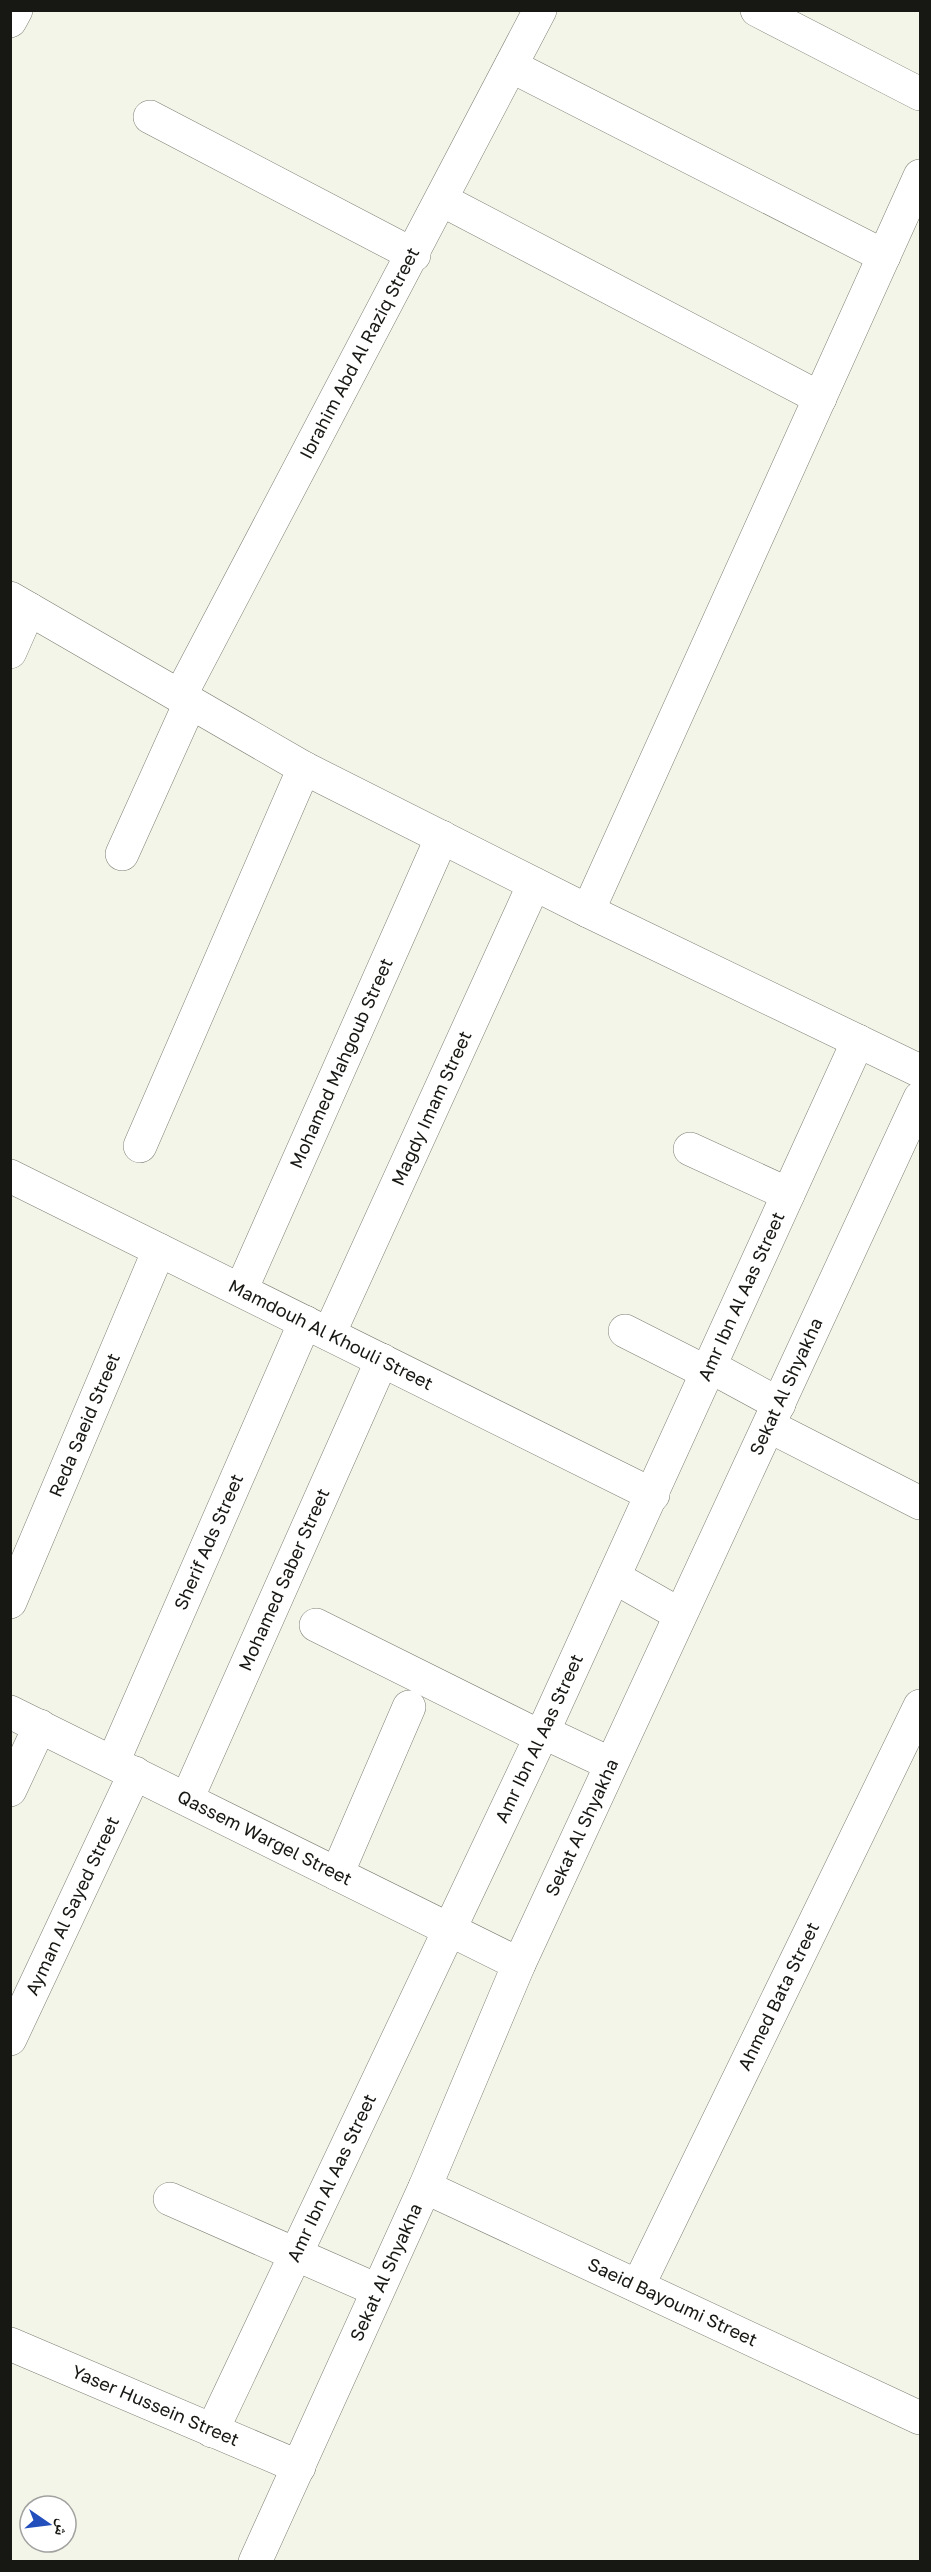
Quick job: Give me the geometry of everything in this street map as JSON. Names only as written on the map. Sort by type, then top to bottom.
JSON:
[{"type":"street","points":[[10,21],[16,10]]},
{"type":"street","name":"Ibrahim Abd Al Raziq Street","points":[[122,854],[185,700],[540,10]]},
{"type":"street","points":[[757,10],[921,94]]},
{"type":"street","points":[[512,66],[884,256]]},
{"type":"street","points":[[150,117],[414,255]]},
{"type":"street","points":[[588,911],[921,176]]},
{"type":"street","points":[[442,200],[820,398]]},
{"type":"street","points":[[10,652],[20,604],[304,768],[588,911],[921,1071]]},
{"type":"street","points":[[140,1146],[304,768]]},
{"type":"street","name":"Mohamed Mahgoub Street","points":[[241,1290],[442,837]]},
{"type":"street","name":"Magdy Imam Street","points":[[317,1328],[534,884]]},
{"type":"street","name":"Amr Ibn Al Aas Street","points":[[221,2434],[319,2265],[450,1928],[653,1495],[858,1041]]},
{"type":"street","name":"Sekat Al Shyakha","points":[[255,2562],[425,2187],[519,1964],[679,1614],[921,1098]]},
{"type":"street","points":[[690,1149],[788,1194]]},
{"type":"street","name":"Mamdouh Al Khouli Street","points":[[10,1176],[653,1495]]},
{"type":"street","name":"Reda Saeid Street","points":[[10,1602],[159,1250]]},
{"type":"street","name":"Sherif Ads Street","points":[[124,1767],[317,1328]]},
{"type":"street","points":[[625,1331],[709,1370],[774,1415],[921,1503]]},
{"type":"street","name":"Mohamed Saber Street","points":[[187,1799],[382,1360]]},
{"type":"street","points":[[614,1577],[679,1614]]},
{"type":"street","points":[[316,1625],[542,1735],[611,1764]]},
{"type":"street","name":"Ahmed Bata Street","points":[[638,2286],[921,1706]]},
{"type":"street","points":[[338,1874],[409,1707]]},
{"type":"street","name":"Qassem Wargel Street","points":[[10,1712],[519,1964]]},
{"type":"street","points":[[10,1790],[40,1726]]},
{"type":"street","name":"Ayman Al Sayed Street","points":[[10,2039],[124,1767]]},
{"type":"street","name":"Saeid Bayoumi Street","points":[[425,2187],[921,2418]]},
{"type":"street","points":[[170,2199],[377,2290]]},
{"type":"street","name":"Yaser Hussein Street","points":[[10,2344],[299,2467]]}]
